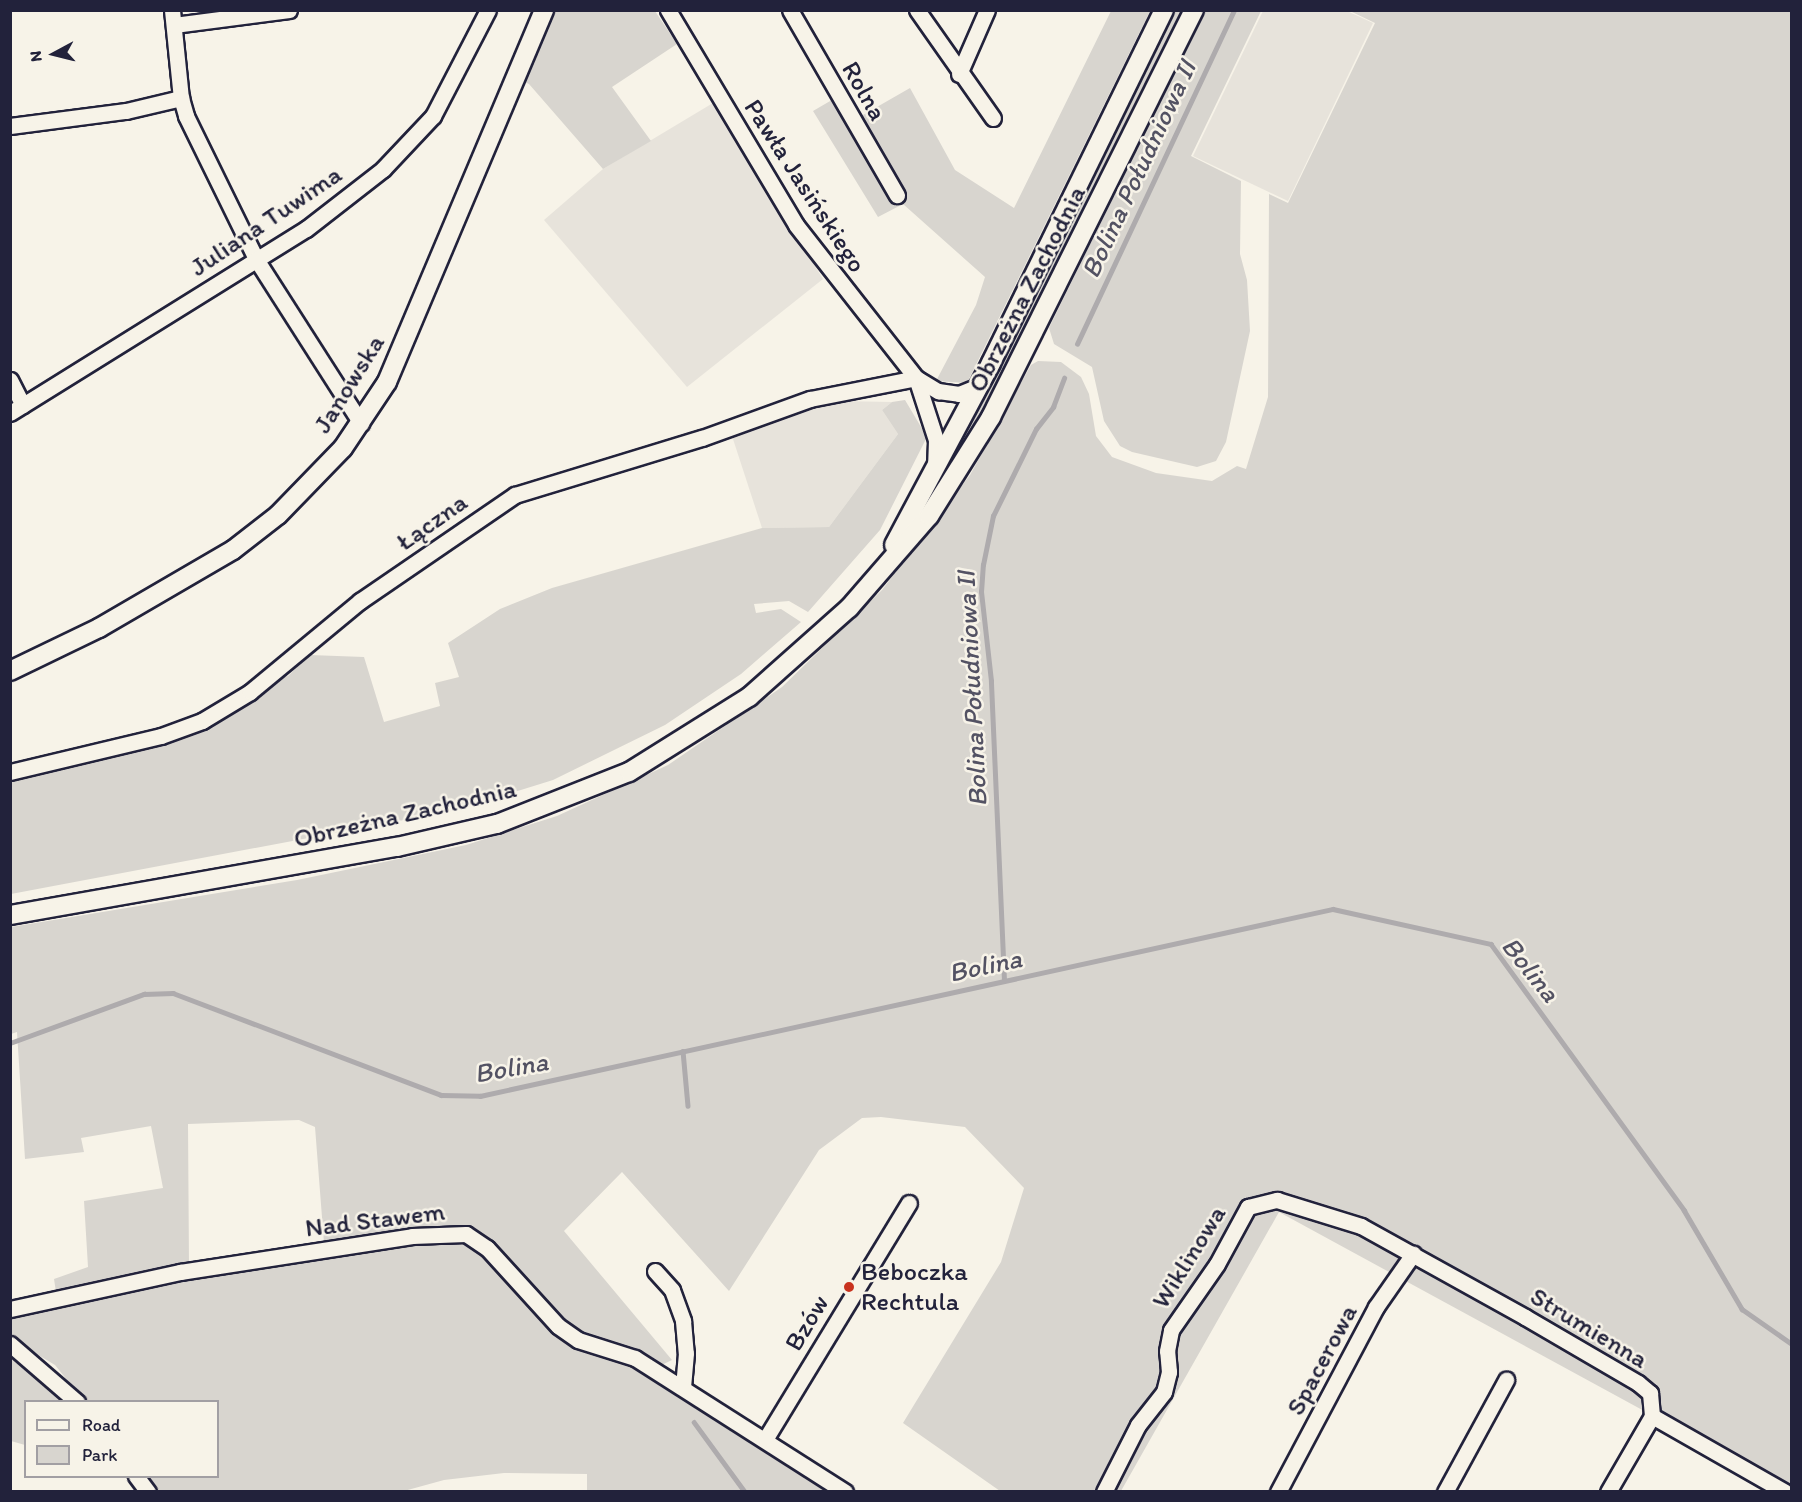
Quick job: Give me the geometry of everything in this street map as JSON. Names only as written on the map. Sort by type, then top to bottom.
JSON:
[{"type":"street","points":[[289,10],[173,18],[181,98],[256,259],[361,423]]},
{"type":"street","name":"Juliana Tuwima","points":[[17,409],[256,259],[346,199],[419,134],[451,87],[488,10]]},
{"type":"street","name":"Janowska","points":[[10,671],[99,628],[233,550],[278,515],[343,448],[387,382],[425,299],[544,10]]},
{"type":"street","name":"Pawła Jasińskiego","points":[[668,10],[796,225],[916,378],[936,440],[935,466]]},
{"type":"street","name":"Rolna","points":[[790,10],[897,195]]},
{"type":"street","points":[[916,10],[959,74],[993,118]]},
{"type":"street","points":[[959,74],[987,10]]},
{"type":"street","name":"Obrzeżna Zachodnia","points":[[879,574],[979,386],[1164,10]]},
{"type":"street","name":"Obrzeżna Zachodnia","points":[[10,915],[397,848],[497,824],[588,790],[672,748],[749,697],[817,640],[929,516],[986,425],[1194,10]]},
{"type":"street","points":[[10,126],[126,111],[181,98]]},
{"type":"street","name":"Pawła Jasińskiego","points":[[916,378],[959,394],[979,386]]},
{"type":"street","name":"Łączna","points":[[10,772],[161,736],[202,721],[250,692],[360,601],[515,495],[683,444],[810,399],[916,378]]},
{"type":"street","points":[[10,380],[17,409]]},
{"type":"street","name":"Wiklinowa","points":[[1104,1491],[1138,1425],[1164,1392],[1169,1372],[1167,1351],[1171,1329],[1217,1264],[1248,1207],[1258,1202],[1289,1201],[1361,1226],[1413,1254]]},
{"type":"street","name":"Bzów","points":[[766,1438],[909,1203]]},
{"type":"street","name":"Nad Stawem","points":[[10,1309],[180,1272],[412,1236],[466,1234],[488,1248],[558,1326],[578,1340],[635,1358],[766,1438],[846,1491]]},
{"type":"street","name":"Strumienna","points":[[1413,1254],[1638,1383],[1650,1393],[1652,1416]]},
{"type":"street","name":"Spacerowa","points":[[1278,1491],[1376,1306],[1413,1254]]},
{"type":"street","points":[[655,1271],[672,1290],[683,1321],[686,1353],[683,1388]]},
{"type":"street","points":[[10,1344],[76,1400]]},
{"type":"street","points":[[1445,1491],[1506,1380]]},
{"type":"street","points":[[1608,1491],[1652,1416],[1785,1491]]},
{"type":"street","points":[[138,1478],[148,1491]]},
{"type":"shaded area","points":[[1263,11],[1347,11],[1373,23],[1288,201],[1193,156]]},
{"type":"shaded area","points":[[713,103],[823,279],[687,387],[544,220],[603,169]]},
{"type":"shaded area","points":[[839,401],[892,402],[882,410],[898,434],[829,527],[762,528],[732,436]]},
{"type":"green space","points":[[1205,10],[1261,11],[1191,156],[1241,181],[1240,254],[1247,280],[1250,331],[1226,442],[1216,461],[1197,467],[1132,452],[1120,446],[1104,421],[1092,367],[1054,344],[1049,328]]},
{"type":"green space","points":[[550,11],[655,11],[677,44],[612,87],[651,141],[603,169],[529,84],[522,81]]},
{"type":"green space","points":[[1111,11],[1150,11],[967,383],[936,381],[976,305],[985,277],[903,204],[878,217],[813,111],[837,97],[849,123],[910,88],[955,170],[1014,208]]},
{"type":"green space","points":[[1174,11],[1183,11],[995,390],[957,452]]},
{"type":"green space","points":[[1350,11],[1791,11],[1791,1491],[1279,1212],[1121,1491],[1000,1491],[903,1423],[1001,1262],[1024,1188],[965,1127],[881,1117],[862,1118],[819,1150],[729,1291],[622,1172],[564,1231],[672,1360],[645,1373],[692,1383],[853,1491],[587,1491],[587,1474],[504,1473],[444,1480],[404,1491],[157,1491],[146,1478],[219,1478],[219,1400],[83,1400],[55,1365],[10,1338],[11,1299],[56,1292],[54,1279],[88,1267],[84,1201],[163,1188],[151,1126],[81,1138],[84,1152],[25,1159],[17,1032],[11,1034],[11,927],[297,880],[466,845],[557,816],[668,765],[782,687],[882,590],[970,475],[1031,365],[1038,361],[1061,362],[1081,377],[1089,394],[1096,436],[1112,457],[1156,473],[1212,481],[1237,466],[1246,469],[1268,397],[1269,194],[1288,203],[1375,23]],"holes":[[[299,1120],[315,1127],[324,1243],[189,1265],[188,1124]]]},
{"type":"green space","points":[[905,400],[927,437],[880,530],[808,612],[789,601],[754,604],[756,613],[781,609],[801,622],[741,674],[665,725],[553,780],[457,810],[11,894],[11,778],[225,715],[278,679],[288,676],[310,655],[364,657],[384,722],[440,706],[435,683],[459,677],[448,643],[500,609],[552,588],[762,528],[829,527],[898,434],[882,410],[892,402]]},
{"type":"green space","points":[[10,1355],[34,1370],[62,1400],[24,1400],[24,1445],[11,1441]]},
{"type":"waterway","name":"Bolina Południowa II","points":[[1077,344],[1234,10]]},
{"type":"waterway","name":"Bolina Południowa II","points":[[1004,981],[991,681],[981,592],[983,565],[993,516],[1036,429],[1053,407],[1064,378]]},
{"type":"waterway","name":"Bolina","points":[[10,1043],[144,994],[173,993],[441,1095],[480,1096],[1333,909],[1491,944],[1684,1210],[1742,1309],[1792,1344]]},
{"type":"waterway","points":[[683,1051],[688,1106]]},
{"type":"waterway","points":[[694,1422],[745,1492]]},
{"type":"place","name":"Beboczka Rechtula","points":[[849,1287]]}]
